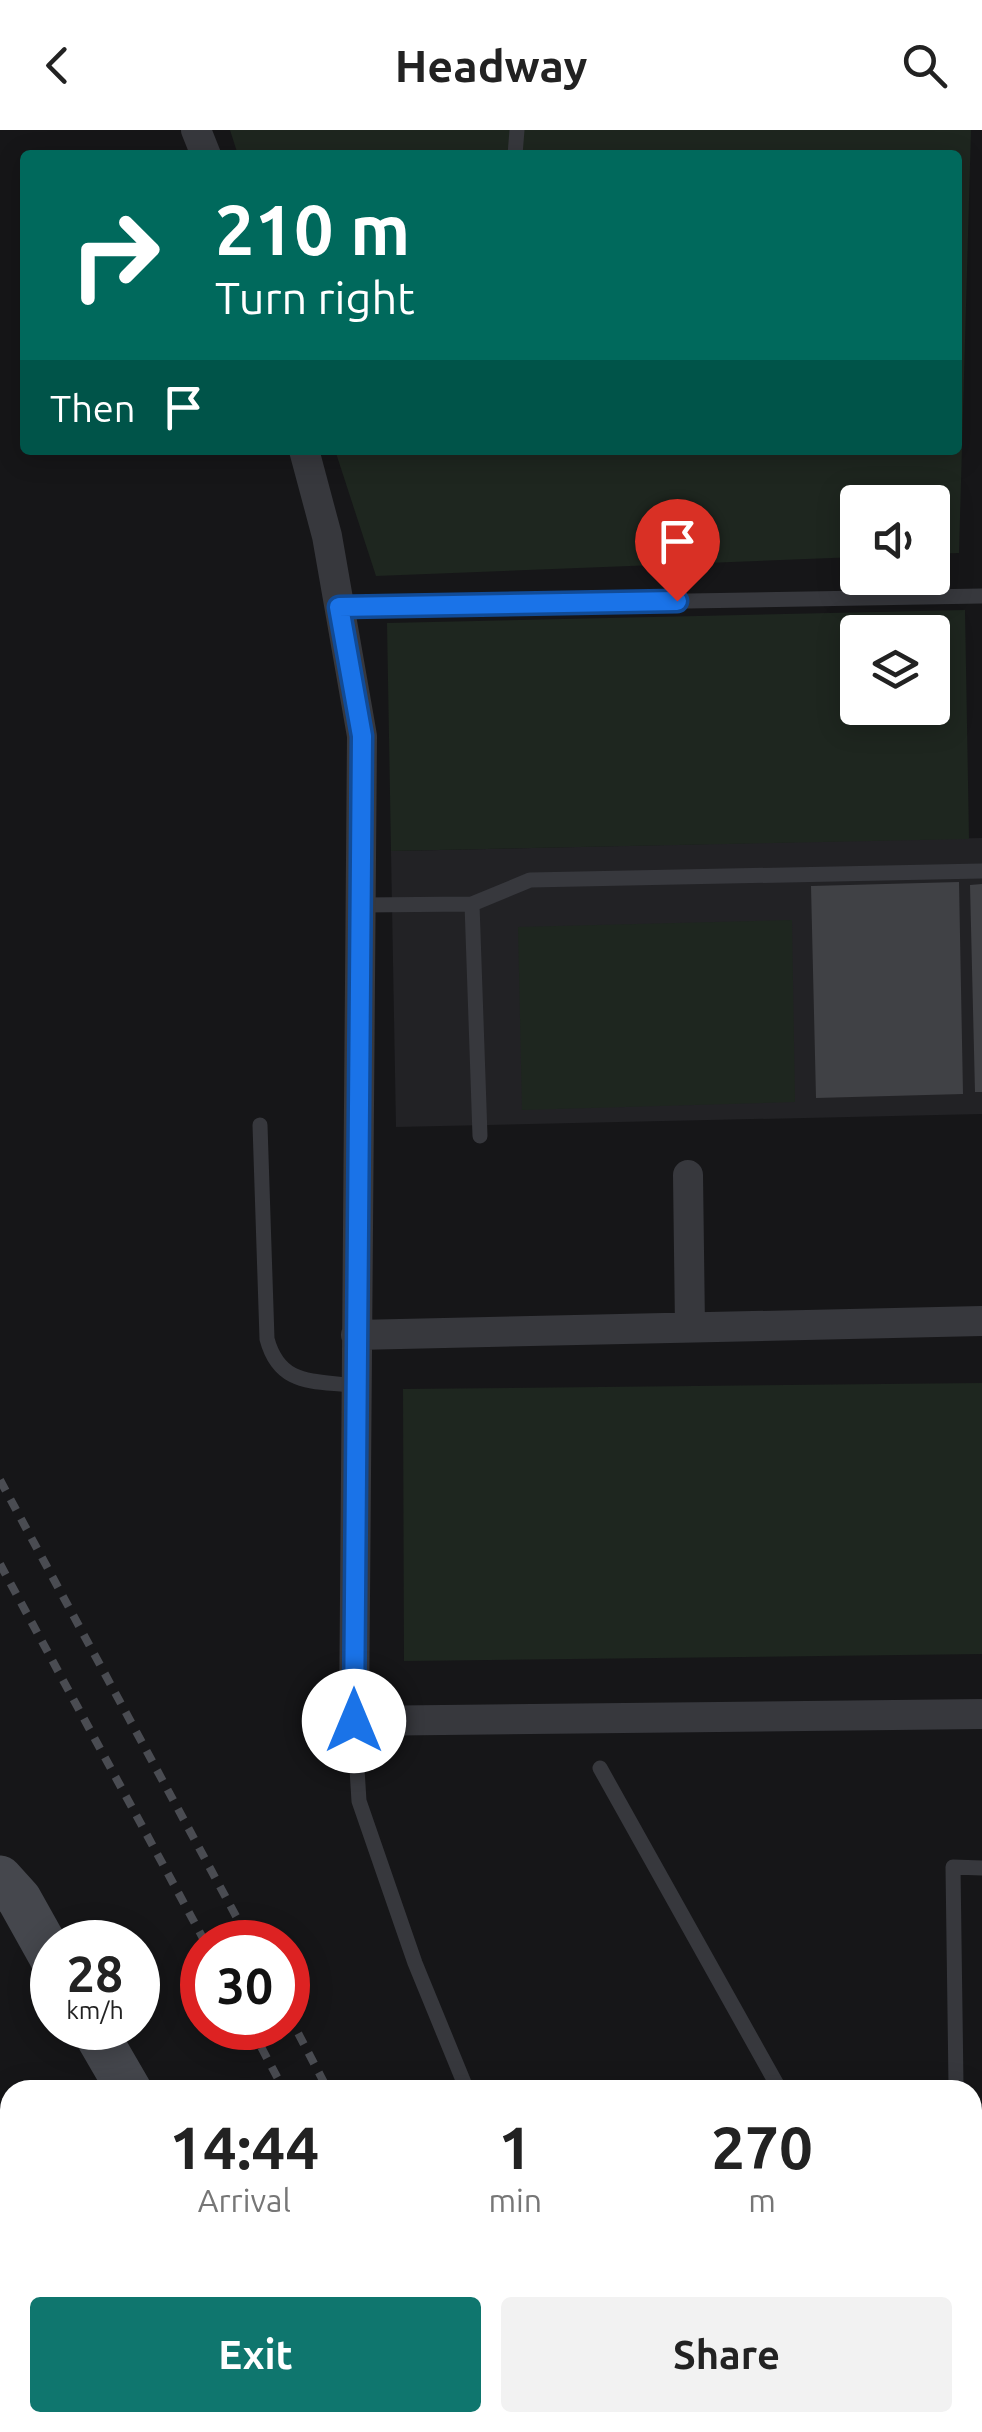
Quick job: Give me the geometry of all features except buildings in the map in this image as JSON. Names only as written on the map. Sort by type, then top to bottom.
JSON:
[{"type":"street","points":[[305,455],[327,536],[362,736],[354,1721],[982,1714]]},
{"type":"street","points":[[688,1175],[690,1326]]},
{"type":"street","points":[[356,1335],[982,1321]]},
{"type":"street","points":[[0,1878],[31,1920]]},
{"type":"street","points":[[106,2050],[123,2080]]},
{"type":"lane","points":[[339,607],[982,596]]},
{"type":"lane","points":[[363,906],[472,904],[530,880],[982,871]]},
{"type":"lane","points":[[472,904],[480,1136]]},
{"type":"lane","points":[[260,1125],[266,1339],[272,1360],[289,1376],[356,1386]]},
{"type":"lane","points":[[354,1721],[359,1801],[414,1963],[463,2080]]},
{"type":"lane","points":[[600,1768],[774,2080]]},
{"type":"lane","points":[[956,2080],[953,1868],[982,1868]]},
{"type":"shaded area","points":[[230,130],[971,130],[962,447],[962,150],[236,150]]},
{"type":"shaded area","points":[[337,455],[962,455],[959,553],[950,553],[950,485],[840,485],[840,558],[376,576]]},
{"type":"shaded area","points":[[965,610],[969,839],[391,851],[387,623]]},
{"type":"shaded area","points":[[982,838],[982,1114],[396,1127],[391,851]]},
{"type":"shaded area","points":[[792,920],[795,1102],[522,1110],[518,927]]},
{"type":"shaded area","points":[[982,1383],[982,1654],[404,1661],[403,1389]]},
{"type":"railway","points":[[0,1480],[238,1920]]},
{"type":"railway","points":[[0,1564],[193,1920]]},
{"type":"railway","points":[[263,2050],[279,2080]]},
{"type":"railway","points":[[307,2050],[323,2080]]},
{"type":"route","points":[[354,1721],[362,736],[339,607],[677,601]]}]
